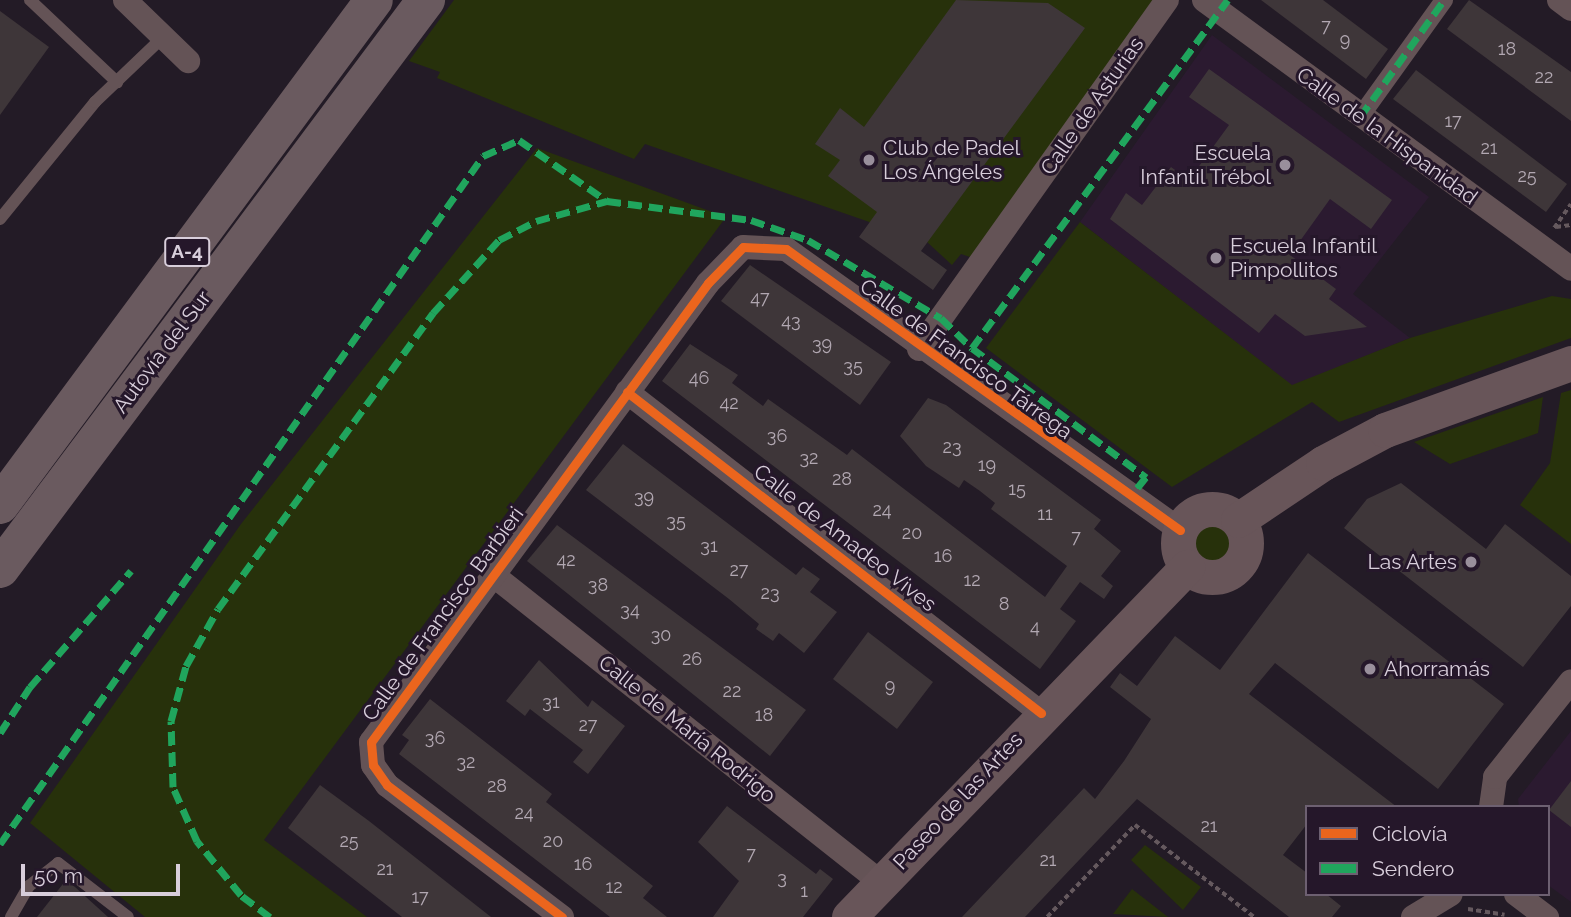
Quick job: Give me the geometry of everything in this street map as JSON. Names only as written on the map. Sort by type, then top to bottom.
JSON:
[{"type":"highway","name":"Autovía del Sur","points":[[0,505],[374,0]]},
{"type":"highway","name":"Autovía del Sur","points":[[0,569],[426,0]]},
{"type":"main road","points":[[1238,520],[1323,463],[1385,430],[1571,363]]},
{"type":"main road","points":[[1205,509],[1238,520],[1247,551],[1237,568],[1204,577],[1186,567],[1178,549],[1180,530],[1205,509]]},
{"type":"main road","name":"Paseo de las Artes","points":[[849,917],[1041,713],[1186,567]]},
{"type":"street","points":[[125,0],[188,61]]},
{"type":"street","name":"Calle de Asturias","points":[[919,349],[1167,0]]},
{"type":"street","name":"Calle de la Hispanidad","points":[[1204,0],[1360,117],[1571,269]]},
{"type":"street","points":[[1360,117],[1444,0]]},
{"type":"street","points":[[1559,0],[1571,9]]},
{"type":"street","name":"Calle de Francisco Tárrega","points":[[627,392],[732,254],[754,244],[786,249],[919,349],[1180,530]]},
{"type":"street","name":"Calle de Francisco Barbieri","points":[[562,917],[387,785],[370,755],[377,731],[627,392]]},
{"type":"street","name":"Calle de Amadeo Vives","points":[[627,392],[1041,713]]},
{"type":"street","name":"Calle de María Rodrigo","points":[[493,575],[881,883]]},
{"type":"street","points":[[1490,805],[1495,777],[1571,681]]},
{"type":"street","points":[[1519,896],[1547,917]]},
{"type":"street","points":[[1413,917],[1454,902]]},
{"type":"lane","points":[[30,0],[117,82]]},
{"type":"lane","points":[[0,219],[117,82],[163,37]]},
{"type":"lane","points":[[11,917],[29,886],[58,863],[128,917]]},
{"type":"path","points":[[1539,247],[1571,204]]},
{"type":"path","points":[[1555,227],[1571,225]]},
{"type":"path","points":[[1047,917],[1135,825],[1254,917]]},
{"type":"path","points":[[1454,902],[1510,917]]},
{"type":"shaded area","points":[[1212,35],[1429,197],[1353,294],[1410,338],[1292,386],[1080,222]]},
{"type":"shaded area","points":[[1571,731],[1571,902],[1550,886],[1550,805],[1519,805],[1518,799]]},
{"type":"green space","name":"Club de Padel Los Ángeles","points":[[454,0],[1160,0],[976,259],[961,254],[952,265],[927,242],[645,144],[634,159],[437,78],[440,72],[409,61]]},
{"type":"green space","points":[[537,148],[726,217],[264,840],[367,917],[145,917],[30,823],[241,524]]},
{"type":"green space","points":[[1080,222],[1292,385],[1410,338],[1552,296],[1571,299],[1571,338],[1339,422],[1312,402],[1172,487],[986,348]]},
{"type":"green space","points":[[1571,390],[1571,544],[1520,505],[1550,463],[1561,393]]},
{"type":"green space","points":[[1543,397],[1538,433],[1450,464],[1414,442]]},
{"type":"green space","points":[[1212,522],[1220,523],[1226,528],[1231,534],[1231,550],[1226,556],[1220,561],[1212,562],[1204,561],[1198,556],[1193,550],[1192,542],[1193,534],[1198,528],[1204,523]]},
{"type":"green space","points":[[1145,845],[1201,887],[1183,910],[1131,860]]},
{"type":"green space","points":[[1132,889],[1168,917],[1113,914]]},
{"type":"building","points":[[956,0],[1048,3],[1085,28],[921,251],[947,270],[933,290],[859,237],[877,212],[828,176],[840,160],[815,144],[840,108],[864,127]]},
{"type":"building","points":[[1261,0],[1323,0],[1388,49],[1366,79]]},
{"type":"building","points":[[1469,0],[1571,72],[1571,121],[1447,29]]},
{"type":"building","points":[[0,11],[49,47],[0,115]]},
{"type":"building","points":[[1209,69],[1392,200],[1371,229],[1330,199],[1290,255],[1336,289],[1329,299],[1367,327],[1305,336],[1275,314],[1259,333],[1110,219],[1126,193],[1142,205],[1171,167],[1189,180],[1229,125],[1189,97]]},
{"type":"building","points":[[1416,70],[1567,184],[1546,212],[1393,99]]},
{"type":"building","points":[[750,265],[891,362],[860,405],[721,301]]},
{"type":"building","points":[[690,344],[738,375],[732,383],[763,406],[768,399],[847,455],[852,449],[1045,597],[1067,566],[991,509],[995,503],[980,491],[964,480],[959,488],[926,466],[900,436],[928,398],[946,405],[1101,520],[1094,529],[1121,551],[1101,576],[1113,586],[1104,599],[1080,582],[1060,609],[1076,621],[1040,669],[662,381]]},
{"type":"building","points":[[623,444],[796,575],[803,567],[820,579],[810,592],[837,612],[804,653],[779,633],[773,641],[756,629],[759,624],[729,599],[586,490]]},
{"type":"building","name":"Las Artes","points":[[1401,483],[1486,549],[1505,524],[1571,576],[1571,606],[1523,667],[1344,528],[1367,499]]},
{"type":"building","points":[[557,525],[806,710],[770,756],[527,561]]},
{"type":"building","points":[[1308,553],[1504,704],[1438,789],[1275,663],[1249,694],[1394,805],[1305,805],[1305,827],[1283,855],[1305,872],[1305,896],[1328,896],[1341,906],[1332,917],[1289,917],[1137,799],[1025,917],[962,917],[1084,788],[1095,799],[1124,761],[1151,719],[1110,687],[1120,673],[1137,686],[1175,636],[1220,670]]},
{"type":"building","points":[[868,632],[933,682],[897,729],[833,679]]},
{"type":"building","points":[[539,660],[588,707],[592,700],[625,726],[588,774],[573,762],[583,750],[530,709],[525,716],[506,701]]},
{"type":"building","points":[[430,699],[552,794],[546,802],[653,886],[643,898],[667,917],[610,917],[399,754],[409,740],[402,735]]},
{"type":"building","points":[[1571,781],[1571,827],[1550,809]]},
{"type":"building","points":[[320,785],[491,917],[402,917],[288,828]]},
{"type":"building","points":[[727,806],[816,874],[820,869],[833,879],[803,917],[713,917],[739,881],[698,842]]},
{"type":"building","points":[[66,880],[75,887],[108,917],[37,917]]},
{"type":"marked path","points":[[270,917],[241,895],[197,841],[173,787],[171,721],[186,666],[218,609],[433,313],[499,240],[536,221],[607,201],[751,220],[808,240],[941,318],[972,348],[1228,0]]},
{"type":"marked path","points":[[1360,117],[1444,0]]},
{"type":"marked path","points":[[0,844],[483,156],[519,140],[607,201]]},
{"type":"marked path","points":[[972,348],[1146,477],[1130,497]]},
{"type":"marked path","points":[[0,733],[30,687],[131,571]]},
{"type":"cycle path","points":[[562,917],[387,785],[373,765],[371,742],[708,283],[743,247],[786,249],[1180,530]]},
{"type":"cycle path","points":[[627,392],[1041,713]]},
{"type":"place","name":"Club de Padel Los Ángeles","points":[[869,160]]},
{"type":"place","name":"Escuela Infantil Trébol","points":[[1285,165]]},
{"type":"place","name":"Escuela Infantil Pimpollitos","points":[[1216,258]]},
{"type":"place","name":"Las Artes","points":[[1471,562]]},
{"type":"place","name":"Ahorramás","points":[[1370,669]]}]
